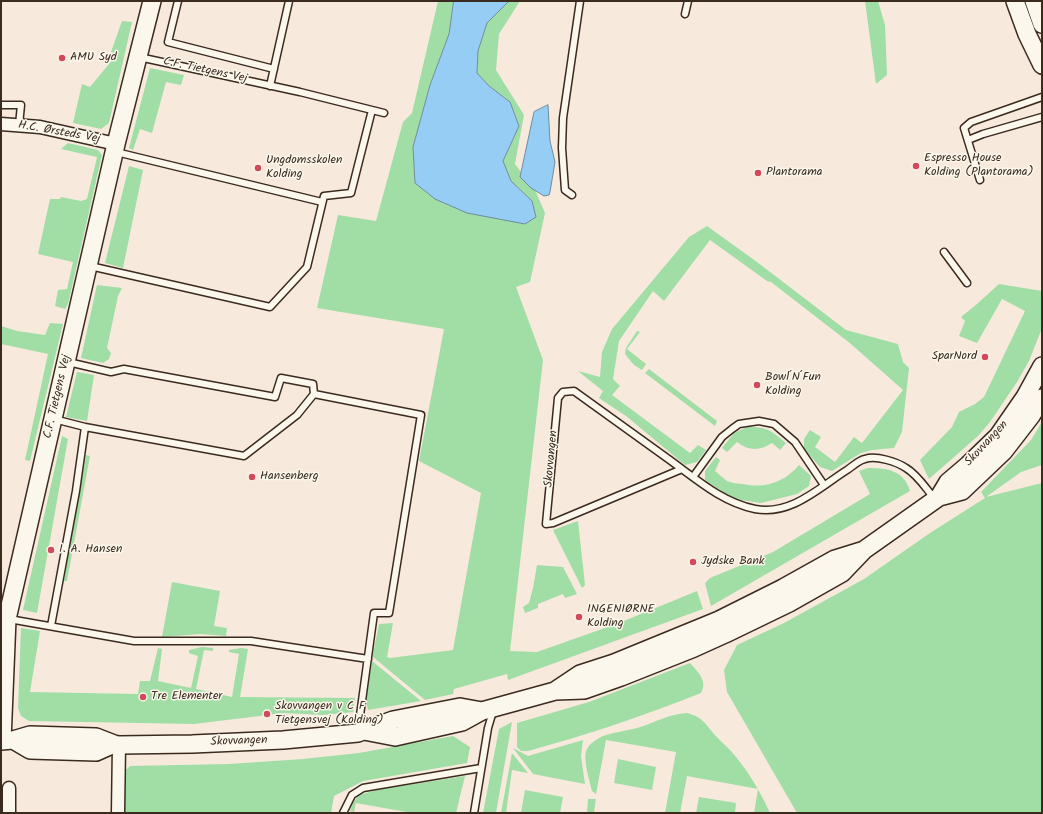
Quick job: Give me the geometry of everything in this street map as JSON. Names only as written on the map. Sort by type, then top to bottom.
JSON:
[{"type":"street","name":"C.F. Tietgens Vej","points":[[5,740],[7,619],[115,148],[152,1]]},
{"type":"street","points":[[1015,1],[1027,34],[1042,65]]},
{"type":"street","points":[[1034,1],[1042,24]]},
{"type":"street","name":"H.C. Ørsteds Vej","points":[[1,124],[40,127],[115,148]]},
{"type":"street","name":"Skovvangen","points":[[937,498],[948,482],[998,436],[1025,398],[1042,366]]},
{"type":"street","name":"Skovvangen","points":[[5,740],[30,735],[96,737],[117,744],[192,744],[283,740],[361,732],[395,737],[462,722],[488,709],[555,691],[580,674],[614,663],[719,620],[783,588],[835,559],[864,550],[937,498],[962,491],[991,465],[1017,435],[1042,398]]},
{"type":"street","points":[[117,744],[118,813]]},
{"type":"street","points":[[9,788],[9,813]]},
{"type":"lane","points":[[178,1],[168,42],[274,69]]},
{"type":"lane","points":[[270,86],[289,1]]},
{"type":"lane","points":[[572,195],[565,190],[562,148],[563,118],[580,1]]},
{"type":"lane","points":[[685,14],[688,1]]},
{"type":"lane","name":"C.F. Tietgens Vej","points":[[138,57],[384,113]]},
{"type":"lane","points":[[980,180],[964,128],[971,122],[1042,97]]},
{"type":"lane","points":[[1,105],[21,105],[20,125]]},
{"type":"lane","points":[[88,266],[270,307],[307,267],[324,196],[351,193],[372,110]]},
{"type":"lane","points":[[968,140],[983,134],[1042,117]]},
{"type":"lane","points":[[115,148],[322,202]]},
{"type":"lane","points":[[944,252],[967,283]]},
{"type":"lane","points":[[53,419],[85,427],[244,456],[297,415],[314,394],[313,384],[281,378],[275,397],[124,369],[111,372],[66,362]]},
{"type":"lane","name":"Skovvangen","points":[[682,468],[553,523],[546,524],[558,398],[564,392],[574,391],[682,468],[713,492],[735,504],[757,510],[775,510],[789,507],[866,458],[878,458],[907,468],[937,498]]},
{"type":"lane","points":[[314,394],[421,415],[389,613],[374,613],[361,732]]},
{"type":"lane","points":[[693,477],[722,437],[739,424],[759,421],[774,424],[795,442],[824,485]]},
{"type":"lane","points":[[51,626],[76,491],[85,427]]},
{"type":"lane","points":[[7,619],[134,641],[250,641],[368,659]]},
{"type":"lane","points":[[474,813],[488,728],[488,709]]},
{"type":"lane","points":[[344,813],[352,795],[363,788],[481,768]]},
{"type":"green space","points":[[438,1],[454,1],[449,34],[430,85],[413,147],[415,183],[532,201],[511,181],[503,161],[519,126],[510,102],[489,86],[477,73],[478,51],[487,23],[509,1],[520,1],[499,34],[496,70],[524,115],[515,164],[536,192],[545,213],[530,282],[516,287],[543,360],[510,651],[537,652],[619,623],[697,591],[703,609],[508,680],[507,674],[454,689],[453,694],[425,700],[373,657],[373,654],[379,624],[393,623],[387,657],[390,658],[453,650],[481,493],[419,461],[444,329],[317,308],[338,215],[376,221],[403,122],[412,113]]},
{"type":"green space","points":[[865,1],[878,1],[885,25],[887,75],[876,84]]},
{"type":"green space","points":[[122,21],[132,22],[109,123],[101,129],[73,123],[82,84],[90,87],[113,59],[115,54],[111,52]]},
{"type":"green space","points":[[150,68],[184,75],[181,85],[166,82],[152,133],[140,129],[133,150],[129,148]]},
{"type":"green space","points":[[68,143],[98,150],[102,155],[68,304],[65,309],[55,306],[58,290],[67,289],[73,262],[38,254],[50,199],[60,199],[61,197],[81,201],[87,199],[97,157],[61,149]]},
{"type":"green space","points":[[129,166],[143,170],[123,268],[105,263]]},
{"type":"green space","points":[[707,226],[846,330],[898,344],[903,362],[909,368],[902,432],[894,448],[872,450],[861,453],[832,471],[820,467],[804,449],[804,439],[810,430],[821,437],[815,447],[835,462],[854,437],[862,443],[903,390],[851,344],[771,282],[767,281],[710,240],[664,301],[653,291],[619,341],[613,379],[620,386],[612,395],[690,453],[698,445],[706,450],[697,462],[685,465],[626,416],[599,398],[603,391],[578,371],[600,377],[602,352],[612,329],[689,237]]},
{"type":"green space","points":[[999,284],[1042,291],[1042,328],[1029,361],[1017,382],[990,422],[979,435],[929,479],[920,460],[952,427],[959,412],[975,404],[984,397],[1025,311],[1002,299],[977,343],[959,336],[965,321],[961,317]]},
{"type":"green space","points":[[97,285],[122,288],[118,296],[107,348],[111,353],[109,359],[103,363],[81,358]]},
{"type":"green space","points":[[50,323],[63,324],[30,461],[25,460],[48,354],[1,344],[1,326],[17,331],[45,335]]},
{"type":"green space","points":[[637,331],[640,332],[627,349],[646,364],[642,370],[634,365],[625,354],[626,348]]},
{"type":"green space","points":[[649,369],[717,421],[715,426],[645,373]]},
{"type":"green space","points":[[77,372],[94,375],[87,421],[66,417]]},
{"type":"green space","points":[[1042,422],[1042,465],[1021,472],[986,497],[1042,483],[1042,813],[797,813],[727,692],[724,670],[737,645],[784,623],[864,579],[930,533],[985,498],[981,492],[1031,440]]},
{"type":"green space","points":[[747,427],[768,430],[786,443],[780,450],[772,443],[759,449],[745,447],[737,442],[727,452],[722,448],[734,433]]},
{"type":"green space","points":[[62,436],[68,439],[37,613],[23,610]]},
{"type":"green space","points":[[86,455],[90,456],[67,581],[64,581]]},
{"type":"green space","points":[[716,457],[720,460],[715,471],[729,482],[759,486],[767,485],[781,480],[799,465],[811,476],[809,486],[797,494],[761,503],[741,500],[728,495],[705,480],[705,471]]},
{"type":"green space","points":[[868,468],[888,470],[899,474],[904,479],[910,491],[711,606],[705,583],[710,578],[773,552],[870,494],[859,471]]},
{"type":"green space","points":[[578,521],[585,585],[582,588],[553,530]]},
{"type":"green space","points":[[537,565],[563,567],[577,594],[565,598],[563,594],[538,604],[538,608],[525,613],[523,607],[529,603]]},
{"type":"green space","points":[[172,582],[220,591],[214,626],[227,628],[226,636],[201,634],[162,637]]},
{"type":"green space","points":[[21,628],[40,631],[30,692],[138,694],[140,681],[150,681],[158,648],[162,649],[158,681],[191,688],[198,656],[189,653],[189,650],[202,647],[213,648],[213,651],[204,650],[196,689],[232,697],[239,654],[229,652],[229,650],[241,648],[248,649],[240,697],[355,698],[353,712],[323,715],[284,713],[194,724],[29,721],[21,716],[18,708]]},
{"type":"green space","points":[[372,661],[421,701],[368,710],[366,702]]},
{"type":"green space","points":[[690,663],[699,673],[703,681],[703,689],[701,693],[615,725],[550,745],[528,751],[521,751],[517,747],[517,723],[589,702]]},
{"type":"green space","points":[[687,713],[697,717],[706,724],[736,757],[758,789],[687,776],[680,813],[665,813],[676,752],[606,740],[596,794],[592,791],[585,758],[587,749],[592,743],[607,735],[637,728],[674,715]]},
{"type":"green space","points":[[512,722],[496,813],[483,813],[499,729]]},
{"type":"green space","points":[[453,736],[470,747],[467,763],[363,781],[334,796],[331,813],[124,813],[124,772],[130,766],[229,764],[303,759],[359,753]]},
{"type":"green space","points":[[583,740],[581,756],[585,784],[533,774],[513,748],[528,756]]},
{"type":"green space","points":[[512,753],[528,773],[512,770],[506,813],[501,813]]},
{"type":"green space","points":[[618,759],[656,767],[652,790],[614,783]]},
{"type":"green space","points":[[465,776],[456,813],[412,813],[356,803],[354,812],[350,811],[353,803],[359,795],[377,790]]},
{"type":"green space","points":[[758,789],[763,798],[770,813],[754,813]]},
{"type":"green space","points":[[525,790],[563,797],[560,813],[521,813]]},
{"type":"green space","points":[[699,797],[736,803],[735,813],[696,813]]},
{"type":"green space","points":[[588,799],[596,799],[594,812],[602,813],[587,813]]},
{"type":"water","points":[[454,1],[509,1],[487,23],[478,51],[477,73],[489,86],[510,102],[519,126],[503,161],[511,181],[532,201],[536,217],[525,224],[467,213],[435,199],[415,183],[413,147],[430,85],[449,34]]},
{"type":"water","points":[[548,105],[550,141],[555,162],[550,192],[549,195],[544,196],[531,188],[520,177],[534,112]]},
{"type":"place","name":"AMU Syd","points":[[62,58]]},
{"type":"place","name":"Espresso House Kolding (Plantorama)","points":[[916,166]]},
{"type":"place","name":"Ungdomsskolen Kolding","points":[[258,168]]},
{"type":"place","name":"Plantorama","points":[[758,173]]},
{"type":"place","name":"SparNord","points":[[985,357]]},
{"type":"place","name":"Bowl´N´Fun Kolding","points":[[757,385]]},
{"type":"place","name":"Hansenberg","points":[[252,477]]},
{"type":"place","name":"I. A. Hansen","points":[[51,550]]},
{"type":"place","name":"Jydske Bank","points":[[693,562]]},
{"type":"place","name":"INGENIØRNE Kolding","points":[[579,617]]},
{"type":"place","name":"Tre Elementer","points":[[143,697]]},
{"type":"place","name":"Skovvangen v C F Tietgensvej (Kolding)","points":[[267,714]]}]
